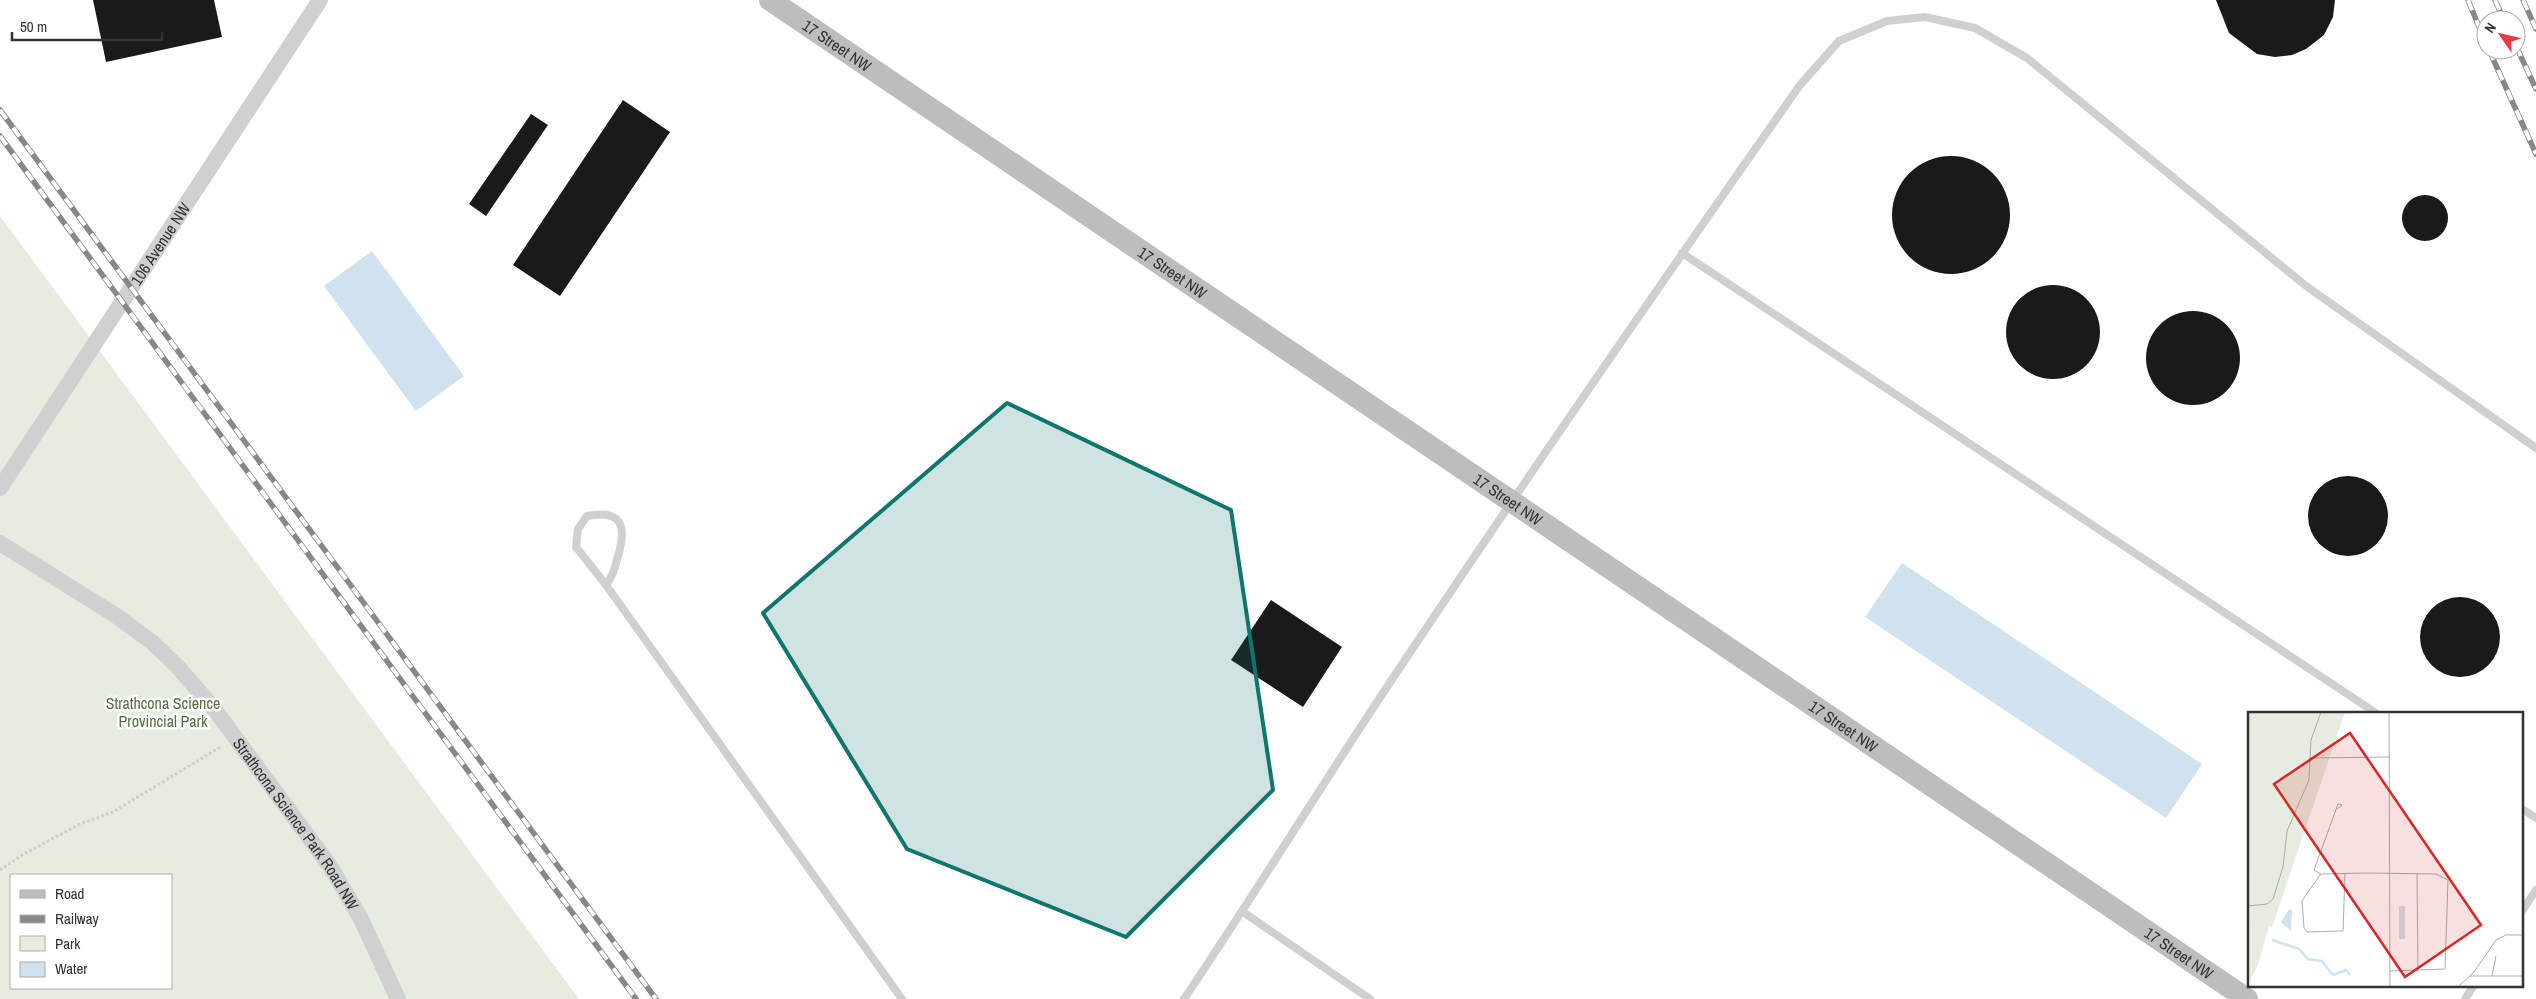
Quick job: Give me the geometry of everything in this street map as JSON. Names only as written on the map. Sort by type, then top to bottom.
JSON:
[{"type":"main road","name":"17 Street NW","points":[[770,0],[2247,999]]},
{"type":"street","name":"106 Avenue NW","points":[[0,488],[320,0]]},
{"type":"street","name":"Strathcona Science Park Road NW","points":[[0,544],[115,615],[152,642],[178,667],[215,710],[330,866],[361,919],[398,999]]},
{"type":"lane","points":[[1184,999],[1243,912],[1376,704],[1682,253],[1800,85],[1840,40],[1887,21],[1926,17],[1975,28],[2027,58],[2306,286],[2536,448]]},
{"type":"lane","points":[[1682,253],[2374,712]]},
{"type":"lane","points":[[606,585],[614,574],[623,540],[622,525],[617,518],[602,513],[587,516],[578,529],[576,547],[606,585],[902,999]]},
{"type":"lane","points":[[2524,810],[2536,818]]},
{"type":"lane","points":[[2524,908],[2536,890]]},
{"type":"lane","points":[[1243,912],[1370,999]]},
{"type":"lane","points":[[2465,999],[2473,986]]},
{"type":"path","points":[[0,870],[22,855],[80,824],[113,812],[234,738]]},
{"type":"highlighted area","points":[[1007,403],[1231,510],[1273,790],[1126,937],[907,849],[763,613]]},
{"type":"green space","name":"Strathcona Science Provincial Park","points":[[0,216],[579,999],[0,999]]},
{"type":"water","points":[[372,251],[464,376],[416,411],[324,286]]},
{"type":"water","points":[[1902,563],[2202,764],[2166,818],[1865,617]]},
{"type":"building","points":[[93,0],[214,0],[222,37],[106,62]]},
{"type":"building","points":[[2216,0],[2335,0],[2333,17],[2324,35],[2306,49],[2292,55],[2275,57],[2257,54],[2229,33]]},
{"type":"building","points":[[623,100],[670,132],[560,296],[513,265]]},
{"type":"building","points":[[531,114],[548,125],[486,216],[469,204]]},
{"type":"building","points":[[1951,156],[1973,161],[1984,166],[2000,182],[2005,193],[2010,215],[2005,237],[2000,248],[1984,264],[1973,269],[1951,274],[1929,269],[1918,264],[1902,248],[1897,237],[1892,215],[1897,193],[1902,182],[1918,166],[1929,161]]},
{"type":"building","points":[[2430,195],[2442,201],[2447,209],[2447,227],[2442,235],[2434,240],[2420,241],[2408,235],[2403,227],[2402,213],[2408,201],[2416,196]]},
{"type":"building","points":[[2044,285],[2062,285],[2087,298],[2097,314],[2100,332],[2097,350],[2087,366],[2062,379],[2044,379],[2019,366],[2006,341],[2006,323],[2019,298]]},
{"type":"building","points":[[2193,311],[2211,314],[2227,324],[2237,340],[2240,358],[2237,376],[2227,392],[2211,402],[2193,405],[2175,402],[2159,392],[2149,376],[2146,358],[2149,340],[2159,324],[2175,314]]},
{"type":"building","points":[[2340,476],[2356,476],[2377,487],[2388,508],[2388,524],[2377,545],[2356,556],[2340,556],[2326,550],[2314,538],[2308,524],[2308,508],[2314,494],[2326,482]]},
{"type":"building","points":[[2452,597],[2468,597],[2489,608],[2500,629],[2500,645],[2489,666],[2468,677],[2452,677],[2438,671],[2426,659],[2420,645],[2420,629],[2426,615],[2438,603]]},
{"type":"building","points":[[1271,600],[1342,647],[1303,707],[1231,660]]},
{"type":"railway","points":[[2468,0],[2476,20]]},
{"type":"railway","points":[[2495,0],[2500,10]]},
{"type":"railway","points":[[2523,0],[2536,29]]},
{"type":"railway","points":[[2494,60],[2536,154]]},
{"type":"railway","points":[[2523,60],[2536,89]]},
{"type":"railway","points":[[0,110],[656,999]]},
{"type":"railway","points":[[0,136],[636,999]]}]
